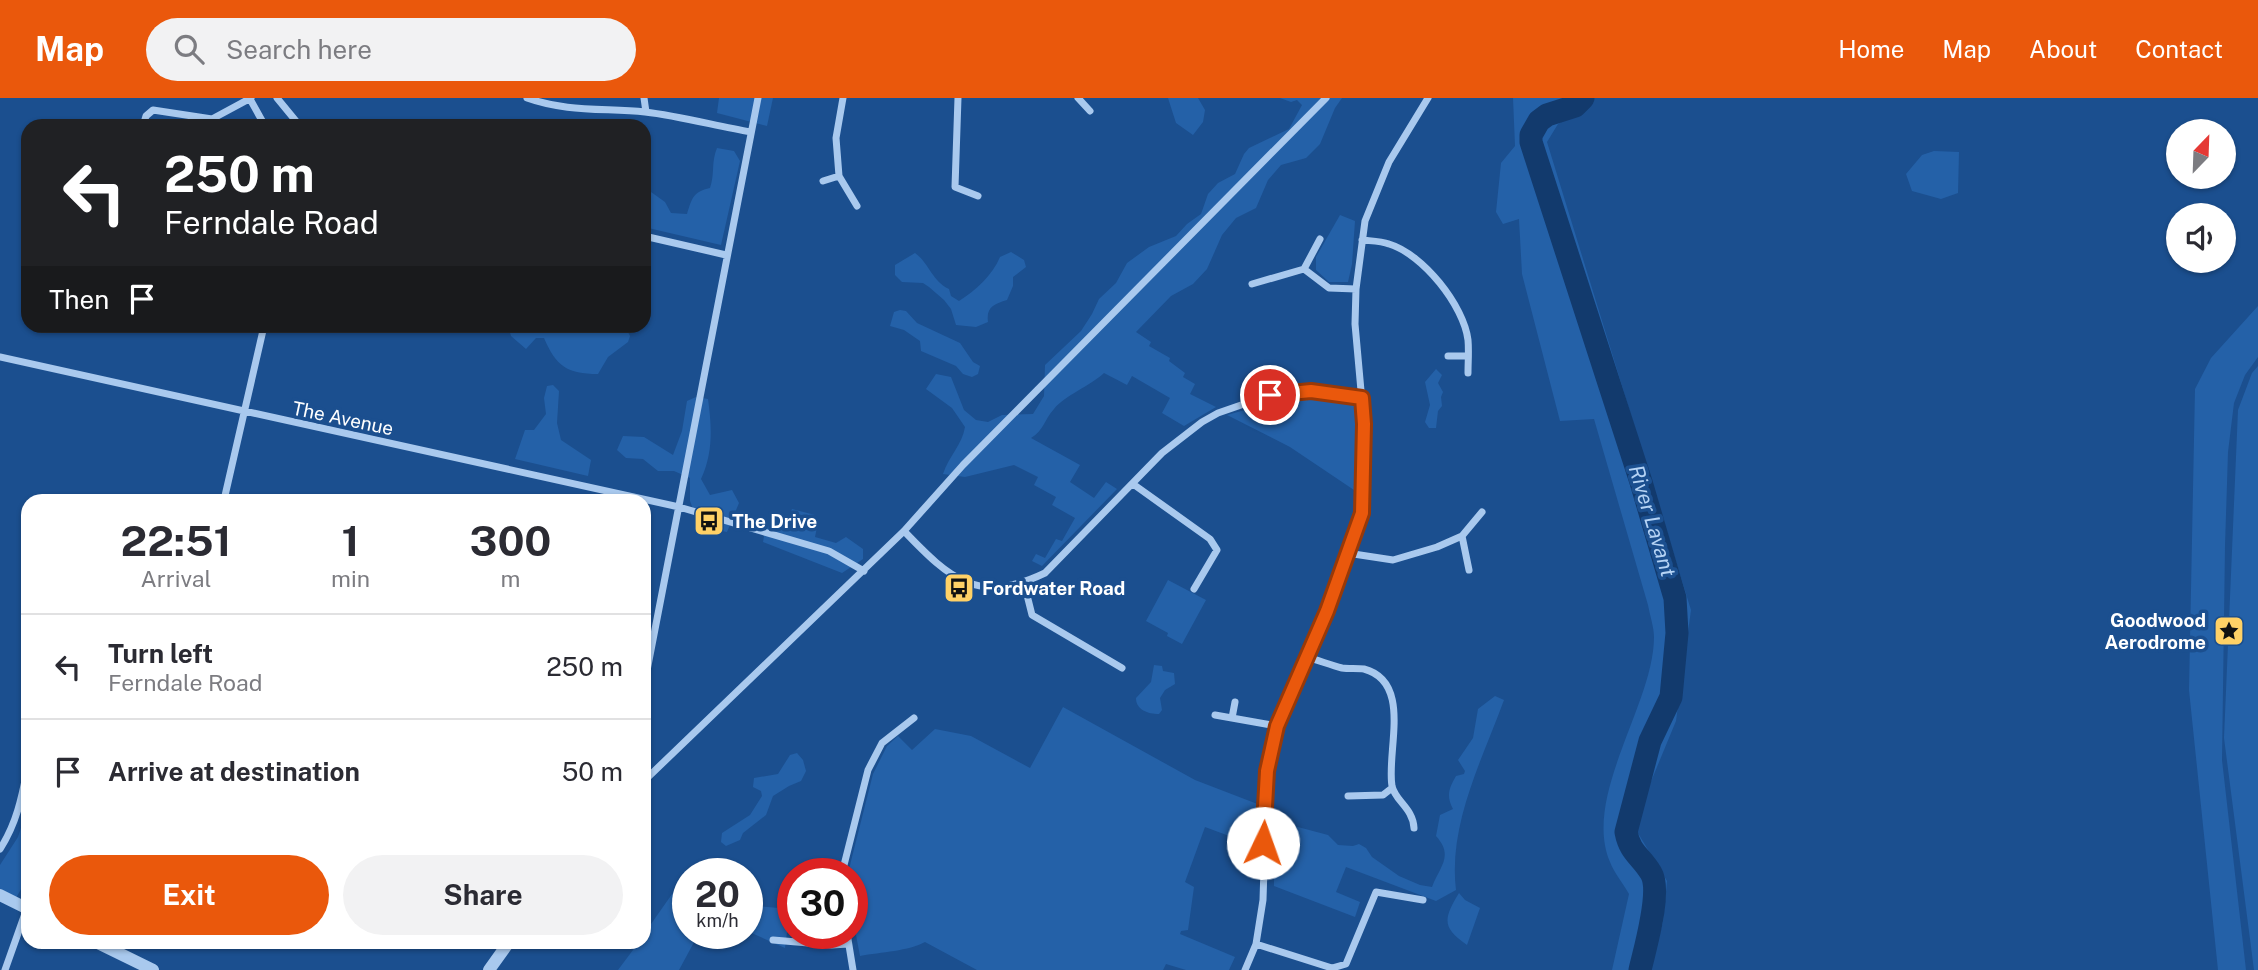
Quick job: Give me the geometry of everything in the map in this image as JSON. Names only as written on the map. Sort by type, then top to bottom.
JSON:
[{"type":"street","points":[[145,119],[153,110],[212,119],[250,98],[261,119]]},
{"type":"street","points":[[277,98],[294,119]]},
{"type":"street","points":[[527,98],[579,110],[646,113],[751,132]]},
{"type":"street","points":[[644,98],[646,113]]},
{"type":"street","points":[[651,651],[758,98]]},
{"type":"street","points":[[843,98],[836,138],[839,176],[857,206]]},
{"type":"street","points":[[958,98],[955,187],[978,196]]},
{"type":"street","points":[[1078,98],[1090,111]]},
{"type":"street","points":[[651,774],[904,531],[963,465],[1326,98]]},
{"type":"street","points":[[1245,970],[1256,944],[1263,900],[1267,771],[1277,726],[1327,611],[1362,513],[1364,424],[1355,324],[1356,289],[1365,221],[1388,162],[1428,98]]},
{"type":"street","points":[[823,181],[839,176]]},
{"type":"street","points":[[651,238],[726,255]]},
{"type":"street","points":[[1252,284],[1304,269],[1320,239]]},
{"type":"street","points":[[1362,240],[1391,244],[1418,261],[1445,287],[1468,339],[1468,373]]},
{"type":"street","points":[[1304,269],[1329,288],[1356,289]]},
{"type":"street","points":[[225,494],[262,333]]},
{"type":"street","points":[[1448,356],[1468,356]]},
{"type":"street","name":"The Avenue","points":[[0,357],[619,494]]},
{"type":"street","points":[[904,531],[936,565],[961,581],[986,588],[1024,583],[1045,573],[1162,453],[1218,413],[1270,395],[1311,391],[1362,398]]},
{"type":"street","points":[[1133,484],[1210,540],[1217,550],[1194,589]]},
{"type":"street","name":"The Avenue","points":[[651,501],[828,551],[864,571]]},
{"type":"street","points":[[1347,553],[1393,560],[1437,547],[1462,536],[1482,512]]},
{"type":"street","points":[[1462,536],[1469,570]]},
{"type":"street","points":[[1024,583],[1032,615],[1122,668]]},
{"type":"street","points":[[1306,657],[1342,668],[1364,669],[1382,680],[1394,707],[1392,788],[1413,818],[1414,828]]},
{"type":"street","points":[[1233,718],[1235,702]]},
{"type":"street","points":[[1215,715],[1277,726]]},
{"type":"street","points":[[846,858],[868,770],[882,743],[915,718]]},
{"type":"street","points":[[1348,796],[1383,796],[1392,788]]},
{"type":"street","points":[[0,849],[10,834],[21,801]]},
{"type":"street","points":[[1256,944],[1332,968],[1346,964],[1376,892],[1423,900]]},
{"type":"street","points":[[0,895],[21,906]]},
{"type":"street","points":[[5,970],[21,928]]},
{"type":"street","points":[[773,940],[777,940]]},
{"type":"street","points":[[110,949],[153,970]]},
{"type":"street","points":[[489,970],[504,949]]},
{"type":"street","points":[[849,949],[853,970]]},
{"type":"shaded area","points":[[719,98],[773,98],[767,126],[717,113]]},
{"type":"shaded area","points":[[1168,98],[1198,98],[1205,110],[1203,122],[1193,135],[1176,123]]},
{"type":"shaded area","points":[[1280,98],[1342,98],[1320,144],[1306,158],[1281,165],[1268,180],[1256,208],[1236,218],[1222,235],[1207,269],[1193,284],[1171,296],[1136,332],[1151,342],[1149,346],[1170,358],[1169,361],[1185,373],[1183,377],[1195,384],[1190,394],[1216,407],[1184,426],[1162,413],[1170,398],[1132,376],[1127,385],[1104,373],[1058,404],[1039,432],[1031,438],[1080,465],[1070,482],[1094,498],[1106,482],[1117,489],[1042,566],[1032,561],[1036,554],[1045,558],[1056,539],[1062,541],[1075,518],[1052,505],[1056,497],[1034,485],[1038,477],[1014,465],[965,477],[943,474],[965,427],[952,408],[926,389],[936,374],[951,377],[964,410],[976,420],[988,422],[1002,415],[1033,414],[1044,396],[1045,365],[1081,331],[1099,299],[1116,283],[1127,263],[1149,247],[1176,236],[1201,214],[1208,194],[1218,183],[1235,174],[1249,148],[1289,129],[1302,105],[1297,100],[1291,102]]},
{"type":"shaded area","points":[[1513,98],[1594,98],[1594,102],[1558,124],[1547,142],[1691,610],[1676,721],[1633,825],[1667,881],[1663,922],[1650,970],[1612,970],[1629,894],[1610,862],[1604,836],[1605,808],[1612,779],[1651,663],[1653,629],[1594,419],[1560,421],[1522,274],[1519,219],[1503,224],[1496,212],[1501,163],[1515,146]]},
{"type":"shaded area","points":[[717,148],[734,151],[740,161],[721,245],[651,229],[651,192],[665,202],[671,213],[687,214],[694,197],[710,188]]},
{"type":"shaded area","points":[[1934,151],[1959,152],[1958,193],[1941,199],[1912,191],[1906,174],[1922,155]]},
{"type":"shaded area","points":[[1340,215],[1355,221],[1352,264],[1348,282],[1329,282],[1316,270],[1316,257]]},
{"type":"shaded area","points":[[1011,252],[1024,260],[1026,267],[1013,277],[1013,286],[1007,300],[992,307],[988,313],[988,322],[976,327],[956,325],[951,309],[929,287],[923,283],[902,282],[895,275],[895,265],[915,253],[938,281],[949,289],[951,296],[959,301],[983,282],[1000,257]]},
{"type":"shaded area","points":[[2258,306],[2258,357],[2245,375],[2234,403],[2228,452],[2225,546],[2222,760],[2246,970],[2218,970],[2189,690],[2195,389],[2211,358]]},
{"type":"shaded area","points":[[906,311],[917,323],[960,343],[973,362],[980,366],[978,374],[972,377],[963,374],[956,366],[921,351],[920,341],[904,330],[890,326],[894,312]]},
{"type":"shaded area","points":[[510,333],[628,333],[630,336],[628,342],[608,357],[598,374],[587,374],[570,370],[558,362],[544,338],[536,338],[526,349]]},
{"type":"shaded area","points":[[2258,366],[2258,970],[2254,970],[2224,738],[2238,410],[2252,373]]},
{"type":"shaded area","points":[[1436,369],[1442,375],[1438,383],[1443,392],[1442,406],[1438,411],[1436,428],[1429,428],[1425,422],[1430,405],[1425,382]]},
{"type":"shaded area","points":[[553,385],[559,391],[557,423],[561,440],[591,460],[588,476],[515,459],[525,430],[534,430],[546,414],[544,398],[547,386]]},
{"type":"shaded area","points":[[696,397],[708,399],[710,420],[710,450],[701,479],[710,495],[732,490],[739,503],[727,532],[699,526],[690,501],[690,478],[674,471],[658,471],[643,459],[626,458],[617,450],[623,436],[644,437],[673,455],[682,431],[687,401]]},
{"type":"shaded area","points":[[1313,398],[1355,405],[1357,463],[1354,490],[1290,447],[1227,415],[1274,402]]},
{"type":"shaded area","points":[[792,509],[815,515],[815,537],[836,543],[846,537],[863,549],[863,559],[842,573],[763,542],[766,525],[787,523]]},
{"type":"shaded area","points":[[1168,580],[1206,600],[1182,644],[1146,621]]},
{"type":"shaded area","points":[[1154,665],[1162,666],[1163,671],[1174,673],[1175,684],[1165,690],[1160,698],[1162,710],[1159,714],[1143,710],[1138,706],[1136,698],[1151,682]]},
{"type":"shaded area","points":[[1495,696],[1504,700],[1462,817],[1457,841],[1456,890],[1436,901],[1346,867],[1336,892],[1360,902],[1355,917],[1274,886],[1274,841],[1280,817],[1294,826],[1328,835],[1338,845],[1359,844],[1399,876],[1432,887],[1445,855],[1436,836],[1440,815],[1453,809],[1449,796],[1450,788],[1456,776],[1464,774],[1465,771],[1458,760],[1473,738],[1478,709]]},
{"type":"shaded area","points":[[1063,707],[1195,780],[1260,805],[1256,846],[1205,827],[1185,882],[1194,887],[1188,930],[1181,931],[1180,934],[1235,957],[1229,970],[1186,970],[1166,964],[1163,970],[977,970],[925,942],[903,949],[860,956],[859,949],[868,949],[868,858],[852,858],[873,774],[887,746],[898,736],[912,750],[935,729],[971,736],[1030,768]]},
{"type":"shaded area","points":[[797,753],[803,760],[806,771],[801,781],[773,796],[766,815],[743,833],[740,840],[726,846],[721,842],[722,833],[750,815],[762,796],[761,791],[753,787],[754,778],[778,774],[790,755]]},
{"type":"shaded area","points":[[21,828],[21,889],[16,898],[0,891],[0,865]]},
{"type":"shaded area","points":[[1459,893],[1465,900],[1480,908],[1467,945],[1453,933],[1448,922],[1450,910]]},
{"type":"shaded area","points":[[672,894],[672,949],[690,949],[679,970],[618,970],[634,949],[651,949],[651,924]]},
{"type":"shaded area","points":[[763,906],[777,908],[777,944],[763,938]]},
{"type":"waterway","name":"River Lavant","points":[[1583,98],[1575,106],[1547,115],[1539,121],[1531,135],[1531,142],[1641,482],[1675,598],[1677,633],[1671,697],[1650,741],[1626,832],[1630,845],[1654,881],[1652,920],[1640,970]]},
{"type":"place","name":"The Drive","points":[[709,521]]},
{"type":"place","name":"Fordwater Road","points":[[959,588]]},
{"type":"place","name":"Goodwood Aerodrome","points":[[2229,631]]},
{"type":"route","points":[[1263,843],[1267,771],[1277,726],[1327,611],[1362,513],[1364,424],[1362,398],[1311,391],[1270,395]]}]
